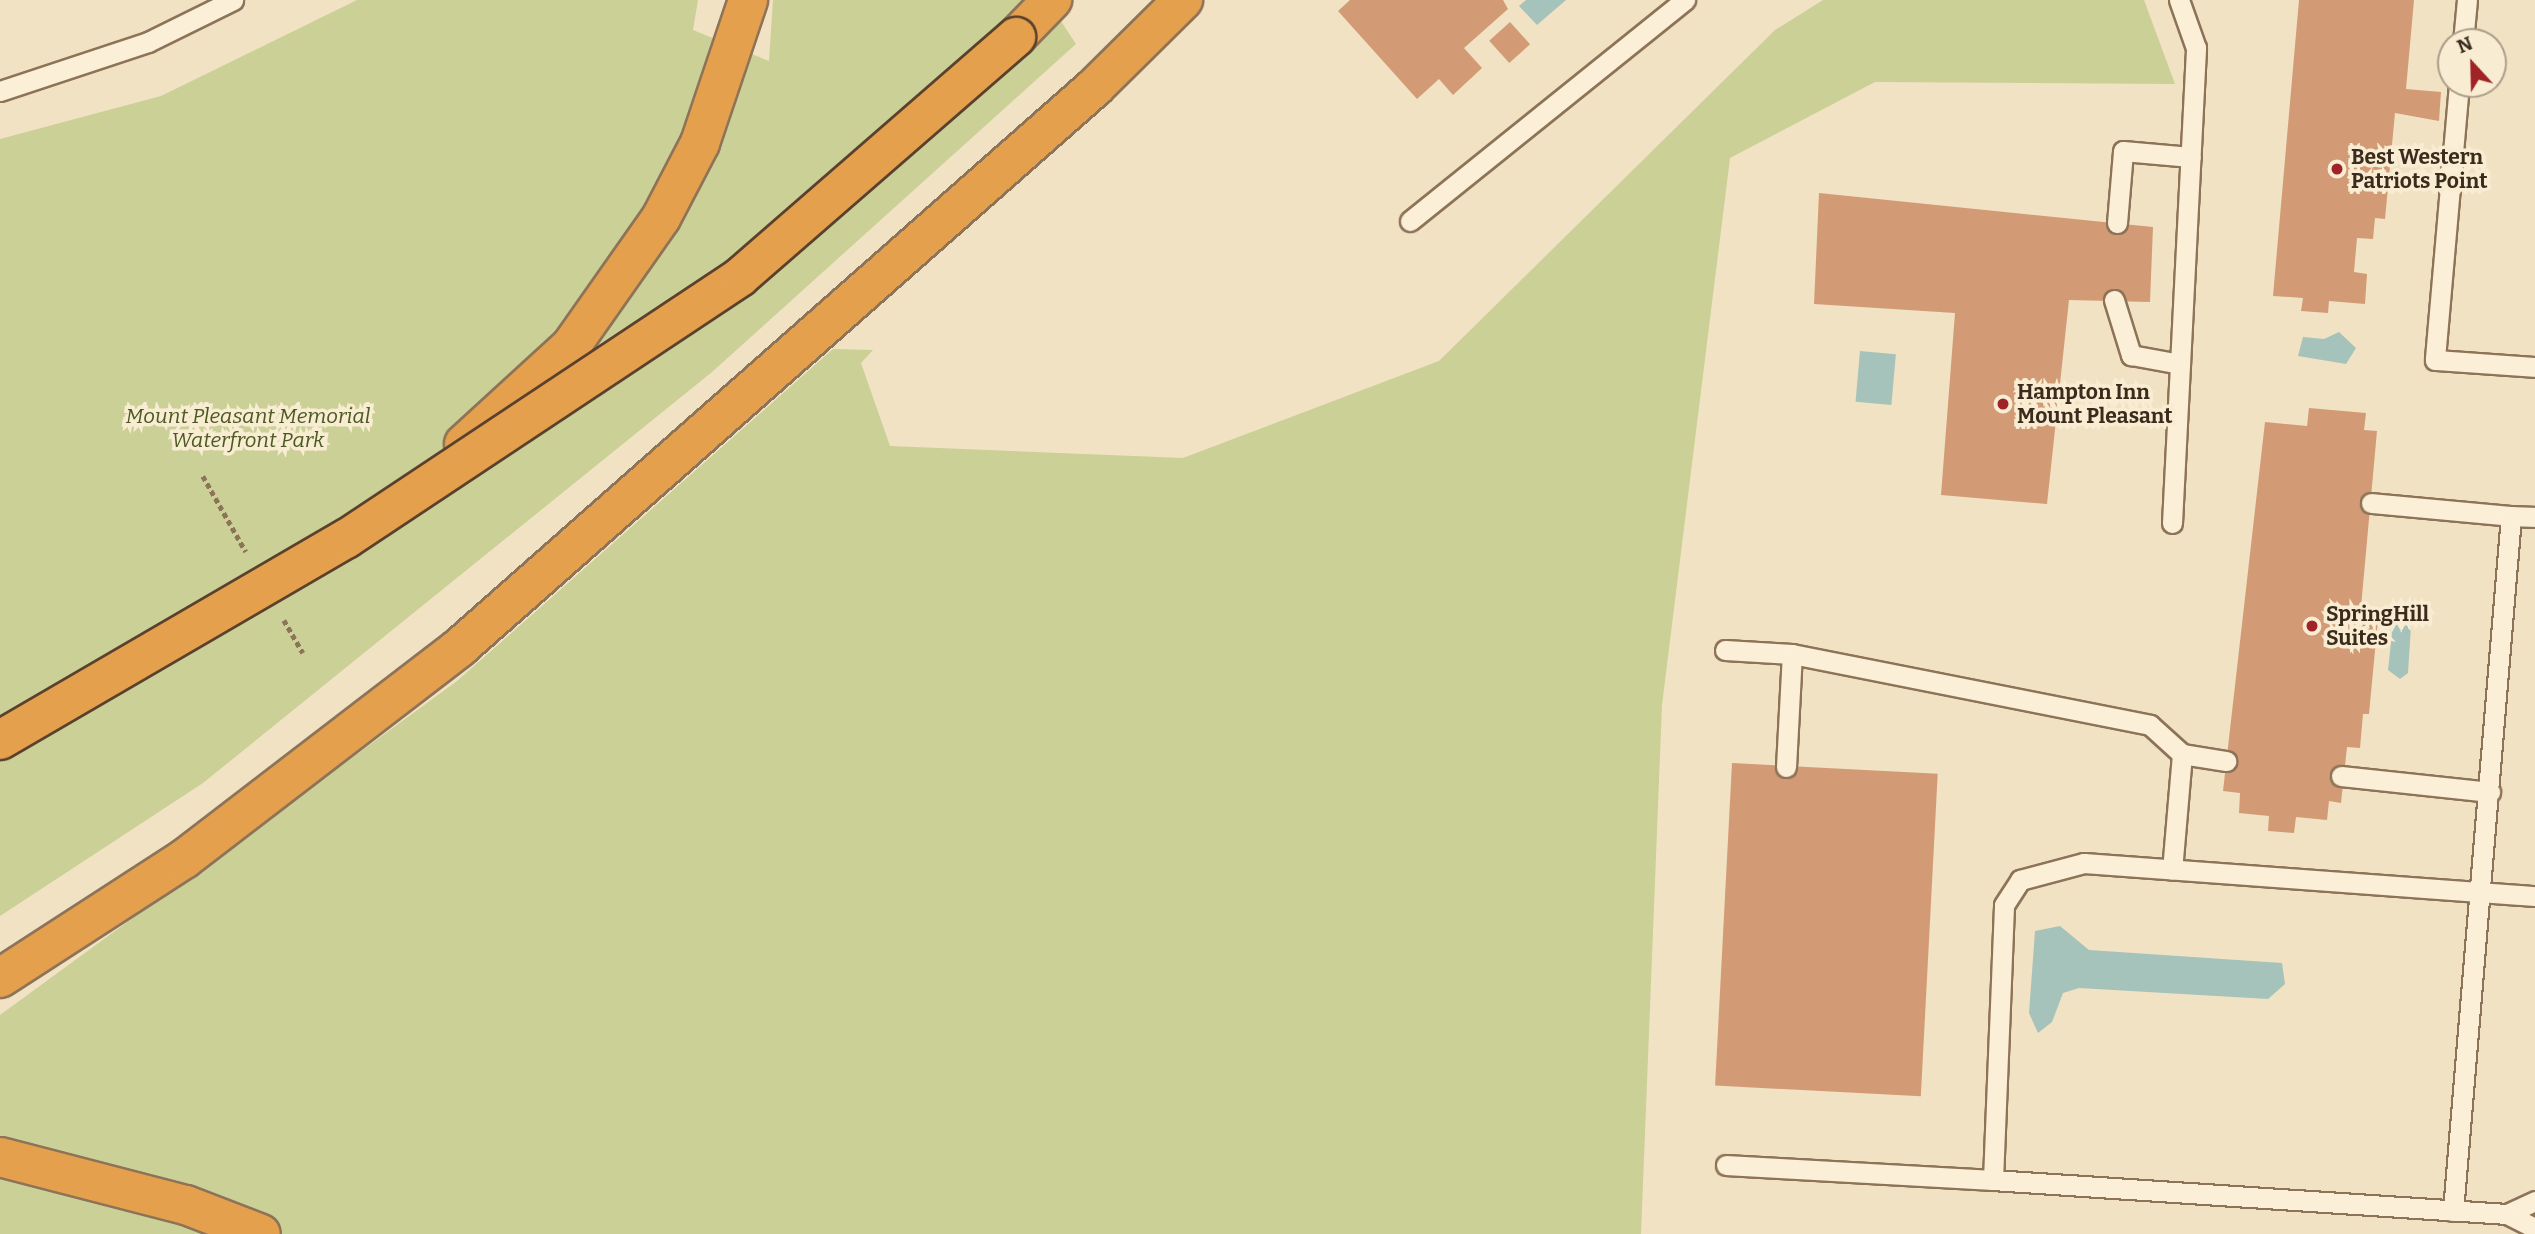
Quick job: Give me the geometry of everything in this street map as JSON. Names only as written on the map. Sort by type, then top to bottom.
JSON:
[{"type":"highway","points":[[346,539],[501,414],[570,346],[661,218],[700,143],[737,40],[748,0]]},
{"type":"highway","points":[[0,740],[346,539],[740,277],[1016,37],[1052,0]]},
{"type":"highway","points":[[0,978],[184,859],[460,647],[1095,87],[1184,0]]},
{"type":"highway","points":[[0,1157],[186,1205],[261,1234]]},
{"type":"lane","points":[[0,91],[148,42],[233,0]]},
{"type":"lane","points":[[1410,221],[1685,0]]},
{"type":"lane","points":[[2172,523],[2196,48],[2179,0]]},
{"type":"lane","points":[[2464,28],[2467,0]]},
{"type":"lane","points":[[2458,98],[2435,360],[2535,367]]},
{"type":"lane","points":[[2117,223],[2123,151],[2191,157]]},
{"type":"lane","points":[[2114,300],[2131,355],[2180,364]]},
{"type":"lane","points":[[2371,503],[2535,517]]},
{"type":"lane","points":[[2453,1211],[2482,892],[2511,516]]},
{"type":"lane","points":[[1725,650],[1792,654],[2151,725],[2182,754],[2226,761]]},
{"type":"lane","points":[[1786,766],[1792,654]]},
{"type":"lane","points":[[2172,870],[2182,754]]},
{"type":"lane","points":[[2341,776],[2490,792]]},
{"type":"lane","points":[[1993,1181],[2004,905],[2020,880],[2052,867],[2172,870],[2535,896]]},
{"type":"lane","points":[[1726,1165],[2507,1214],[2535,1228]]},
{"type":"lane","points":[[2507,1214],[2535,1202]]},
{"type":"green space","name":"Mount Pleasant Memorial Waterfront Park","points":[[357,0],[698,0],[693,30],[769,61],[773,0],[1047,0],[1076,44],[712,372],[203,783],[0,916],[0,139],[161,96]]},
{"type":"green space","points":[[1823,0],[2144,0],[2175,84],[1875,82],[1730,158],[1662,705],[1641,1234],[0,1234],[0,1015],[457,681],[833,349],[873,350],[861,363],[890,446],[1183,458],[1439,361],[1775,30]]},
{"type":"water","points":[[1526,0],[1566,0],[1537,25],[1519,6]]},
{"type":"water","points":[[2339,332],[2356,348],[2346,364],[2298,356],[2303,337],[2324,339]]},
{"type":"water","points":[[1860,351],[1896,354],[1891,405],[1856,402]]},
{"type":"water","points":[[2393,624],[2411,626],[2408,673],[2400,679],[2388,670]]},
{"type":"water","points":[[2060,926],[2089,950],[2282,963],[2285,984],[2268,999],[2079,988],[2063,993],[2052,1022],[2038,1033],[2029,1013],[2035,931]]},
{"type":"building","points":[[1350,0],[1503,0],[1508,9],[1464,48],[1482,68],[1453,95],[1439,79],[1417,99],[1338,11]]},
{"type":"building","name":"Best Western Patriots Point","points":[[2299,0],[2414,0],[2406,89],[2437,92],[2437,98],[2441,98],[2439,121],[2395,113],[2385,219],[2375,218],[2373,239],[2357,238],[2354,272],[2367,274],[2365,304],[2329,301],[2328,313],[2301,311],[2303,298],[2273,296]]},
{"type":"building","points":[[1510,22],[1530,44],[1509,63],[1489,41]]},
{"type":"building","name":"Hampton Inn Mount Pleasant","points":[[1819,193],[2153,227],[2150,302],[2069,300],[2047,504],[1941,495],[1955,313],[1814,304]]},
{"type":"building","name":"SpringHill Suites","points":[[2309,408],[2366,413],[2364,430],[2377,431],[2361,607],[2379,608],[2369,714],[2363,714],[2360,748],[2347,747],[2341,803],[2329,801],[2327,820],[2296,817],[2294,833],[2268,831],[2269,816],[2239,813],[2240,793],[2223,791],[2265,422],[2307,426]]},
{"type":"building","points":[[1732,763],[1938,774],[1921,1096],[1715,1086]]},
{"type":"place","name":"Best Western Patriots Point","points":[[2337,169]]},
{"type":"place","name":"Hampton Inn Mount Pleasant","points":[[2003,404]]},
{"type":"place","name":"SpringHill Suites","points":[[2312,626]]}]
